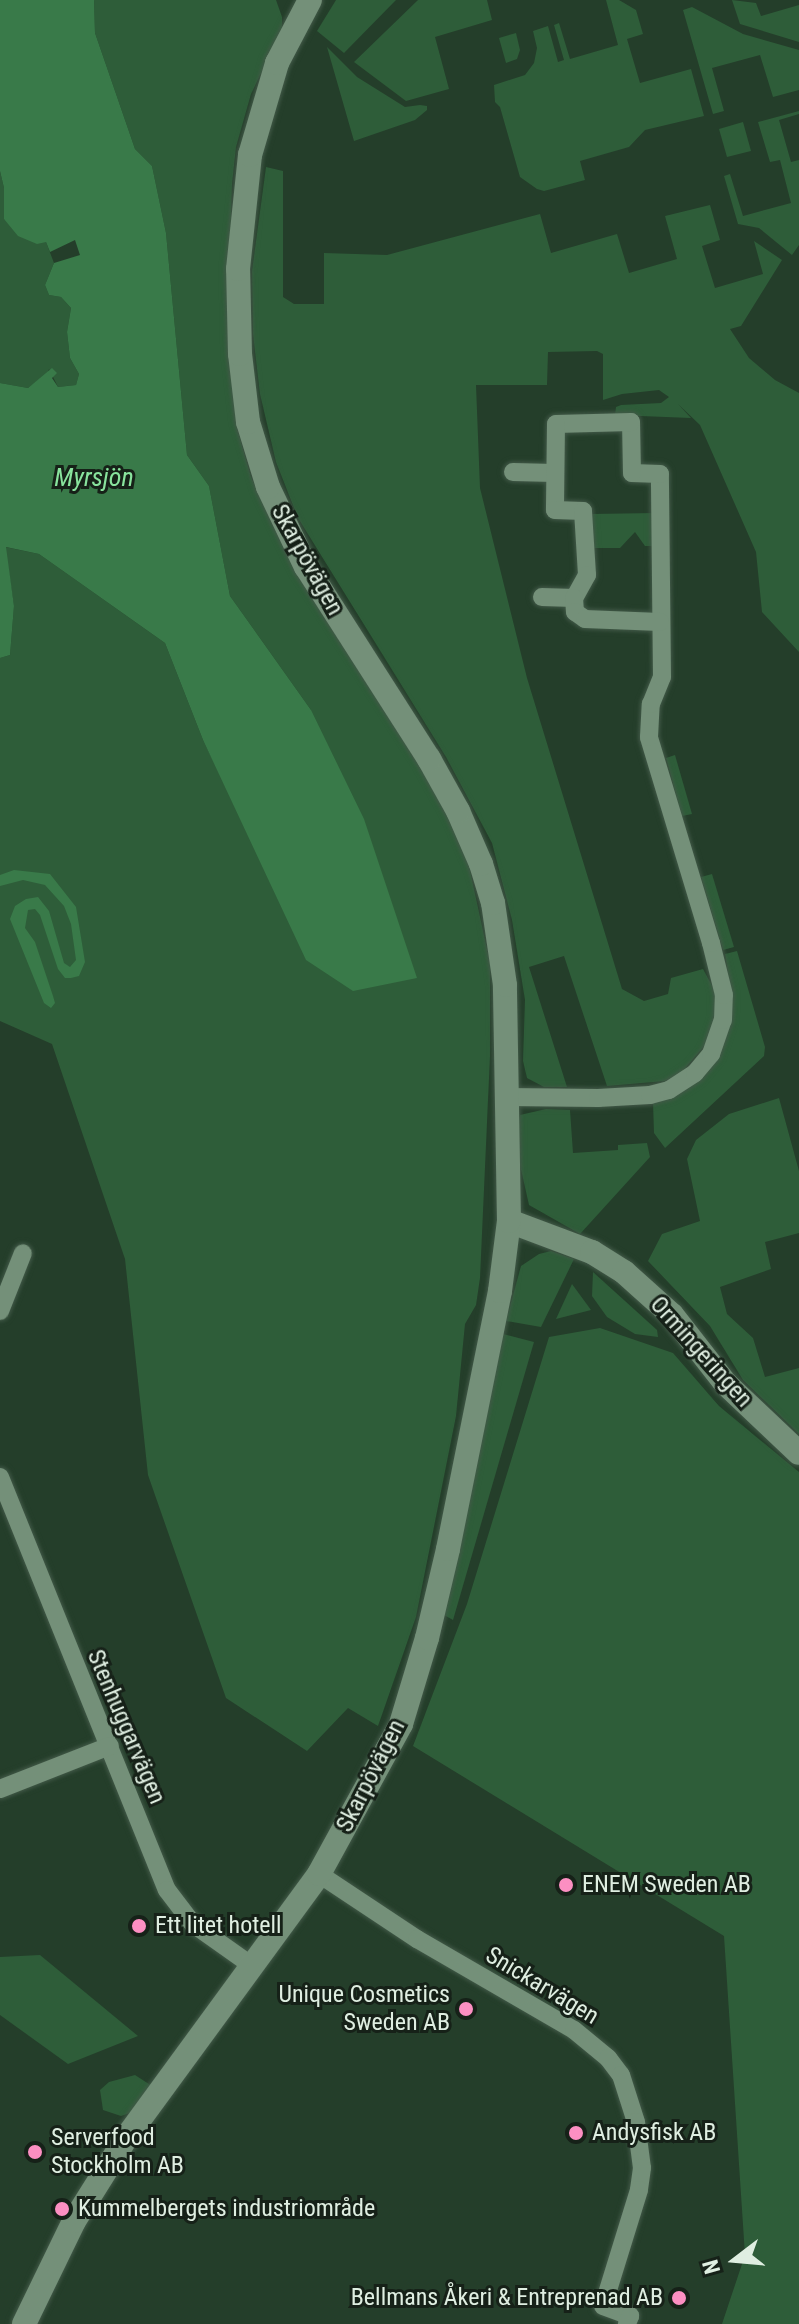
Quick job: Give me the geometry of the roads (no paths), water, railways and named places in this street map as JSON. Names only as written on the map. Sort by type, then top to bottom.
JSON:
[{"type":"street","name":"Skarpövägen","points":[[24,2324],[74,2221],[126,2138],[319,1874],[401,1724],[427,1638],[484,1375],[509,1221],[505,985],[493,903],[481,864],[458,811],[429,759],[306,567],[268,487],[248,422],[240,354],[238,269],[250,155],[273,72],[310,0]]},
{"type":"street","points":[[507,1097],[650,1095],[669,1090],[695,1073],[717,1042],[723,1020],[724,995],[649,737],[651,704],[662,677],[660,474],[632,473],[631,422],[556,424],[555,510],[583,511],[587,575],[574,598],[575,612],[585,619],[660,622]]},
{"type":"street","points":[[513,472],[554,473]]},
{"type":"street","points":[[542,597],[574,598]]},
{"type":"street","name":"Ormingeringen","points":[[509,1221],[599,1256],[672,1315],[726,1384],[799,1453]]},
{"type":"street","points":[[0,1311],[23,1253]]},
{"type":"street","name":"Stenhuggarvägen","points":[[0,1477],[173,1900],[193,1924],[251,1965]]},
{"type":"street","points":[[0,1789],[110,1746]]},
{"type":"street","name":"Snickarvägen","points":[[319,1874],[417,1939],[574,2030],[608,2058],[621,2075],[636,2122],[642,2168],[639,2190],[603,2306],[630,2316],[627,2324]]},
{"type":"water","name":"Myrsjön","points":[[0,0],[94,0],[95,33],[135,149],[152,166],[166,233],[187,455],[209,486],[230,596],[311,710],[364,819],[417,978],[353,991],[306,960],[203,740],[165,643],[39,554],[6,547],[14,606],[10,655],[0,658],[0,383],[28,388],[52,368],[57,373],[52,378],[58,387],[76,385],[79,374],[70,358],[67,332],[71,308],[61,297],[49,295],[45,285],[54,263],[80,255],[75,240],[50,252],[46,242],[37,244],[18,236],[4,219],[4,188],[0,171]]},
{"type":"water","points":[[14,870],[50,874],[76,907],[85,962],[79,976],[71,978],[65,978],[58,969],[40,915],[35,909],[28,910],[25,928],[35,942],[53,996],[55,1003],[51,1008],[44,1003],[10,919],[15,906],[26,899],[38,897],[49,911],[64,963],[70,967],[76,960],[71,924],[64,906],[45,885],[23,880],[0,886],[0,875]]},
{"type":"place","name":"ENEM Sweden AB","points":[[566,1885]]},
{"type":"place","name":"Ett litet hotell","points":[[139,1926]]},
{"type":"place","name":"Unique Cosmetics Sweden AB","points":[[466,2009]]},
{"type":"place","name":"Andysfisk AB","points":[[576,2133]]},
{"type":"place","name":"Serverfood Stockholm AB","points":[[35,2152]]},
{"type":"place","name":"Kummelbergets industriområde","points":[[62,2209]]},
{"type":"place","name":"Bellmans Åkeri & Entreprenad AB","points":[[679,2298]]}]
